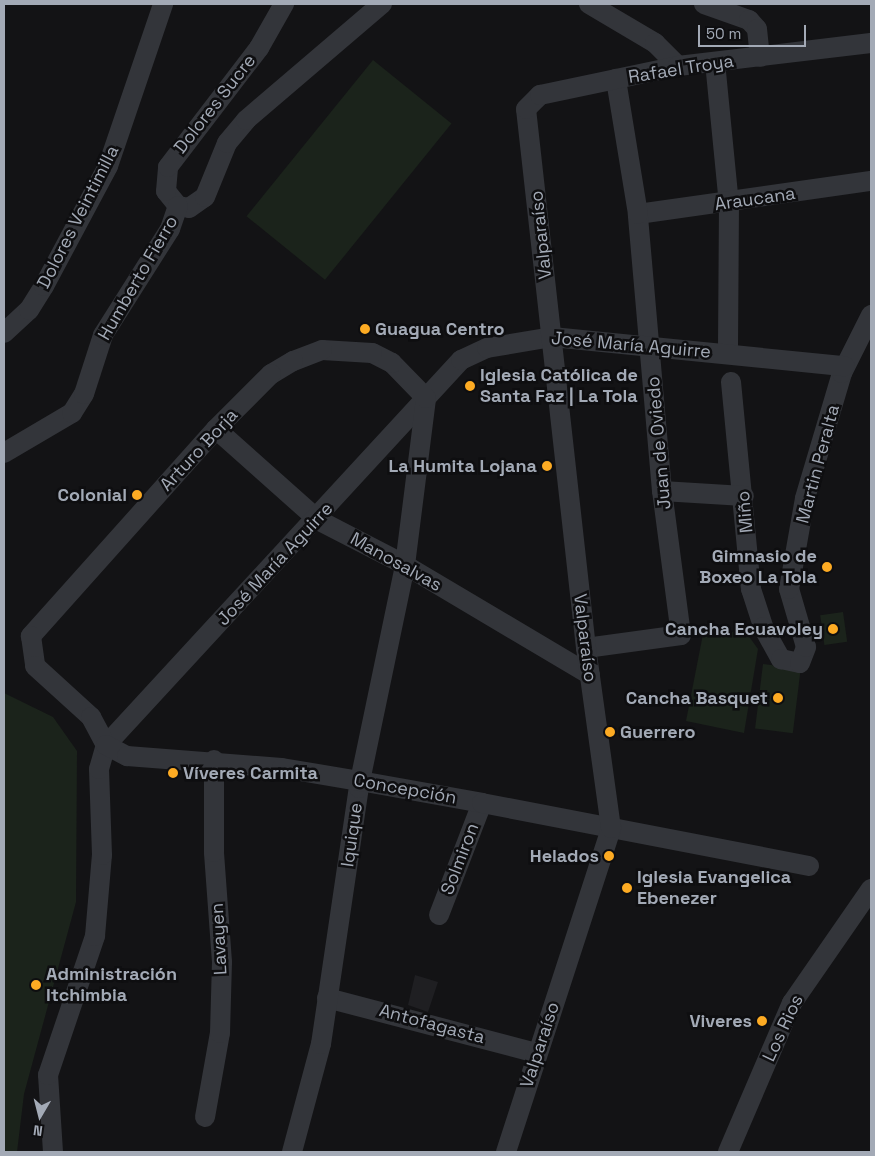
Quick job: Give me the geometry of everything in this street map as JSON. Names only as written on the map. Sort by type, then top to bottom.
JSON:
[{"type":"street","name":"Dolores Veintimilla","points":[[4,333],[29,310],[44,286],[108,166],[163,4]]},
{"type":"street","name":"Dolores Sucre","points":[[178,206],[166,191],[168,167],[259,48],[284,4]]},
{"type":"street","name":"Humberto Fierro","points":[[4,453],[72,413],[84,394],[103,335],[170,229],[178,206],[189,208],[205,197],[227,143],[246,120],[382,4]]},
{"type":"street","points":[[589,4],[655,43],[678,66]]},
{"type":"street","points":[[704,4],[749,20],[757,29],[760,57]]},
{"type":"street","name":"Rafael Troya","points":[[526,108],[540,95],[678,66],[871,43]]},
{"type":"street","points":[[715,62],[729,204],[728,353]]},
{"type":"street","name":"Juan de Oviedo","points":[[586,648],[676,638],[680,628],[662,491],[638,214],[616,79]]},
{"type":"street","name":"Valparaíso","points":[[506,1152],[536,1053],[611,828],[586,648],[526,108]]},
{"type":"street","name":"Araucana","points":[[638,214],[729,204],[871,181]]},
{"type":"street","name":"Martin Peralta","points":[[806,647],[789,589],[805,498],[845,366],[871,315]]},
{"type":"street","name":"José María Aguirre","points":[[53,1152],[48,1075],[95,936],[102,855],[99,769],[106,745],[318,520],[461,360],[474,353],[552,337],[651,349],[728,353],[845,366]]},
{"type":"street","name":"Arturo Borja","points":[[106,745],[91,716],[35,666],[32,636],[216,429],[271,374],[322,350],[372,353],[392,363],[426,398]]},
{"type":"street","name":"Miño","points":[[731,382],[744,496],[751,589],[762,627],[781,659],[800,663],[806,647]]},
{"type":"street","name":"Iquique","points":[[292,1152],[321,1044],[360,781],[405,565],[426,398]]},
{"type":"street","name":"Manosalvas","points":[[216,429],[318,520],[405,565],[590,675]]},
{"type":"street","points":[[662,491],[744,496]]},
{"type":"street","name":"Concepción","points":[[106,745],[127,756],[214,760],[360,781],[809,866]]},
{"type":"street","name":"Lavayen","points":[[204,1117],[220,1033],[222,962],[214,852],[214,760]]},
{"type":"street","name":"Solmiron","points":[[439,915],[482,803]]},
{"type":"street","name":"Los Rios","points":[[728,1152],[792,1003],[871,888]]},
{"type":"street","name":"Antofagasta","points":[[328,998],[536,1053]]},
{"type":"shaded area","points":[[373,60],[451,124],[325,280],[247,216]]},
{"type":"shaded area","name":"Cancha Ecuavoley","points":[[843,612],[847,642],[824,645],[820,615]]},
{"type":"shaded area","points":[[745,631],[758,649],[744,733],[686,721],[703,634]]},
{"type":"shaded area","name":"Cancha Basquet","points":[[763,664],[801,669],[793,733],[755,729]]},
{"type":"shaded area","points":[[4,693],[53,717],[77,751],[76,902],[24,1094],[17,1152],[4,1152]]},
{"type":"shaded area","points":[[415,975],[438,982],[428,1012],[408,1005]]},
{"type":"place","name":"Guagua Centro","points":[[365,329]]},
{"type":"place","name":"Iglesia Católica de Santa Faz | La Tola","points":[[470,386]]},
{"type":"place","name":"La Humita Lojana","points":[[547,466]]},
{"type":"place","name":"Colonial","points":[[137,495]]},
{"type":"place","name":"Gimnasio de Boxeo La Tola","points":[[827,567]]},
{"type":"place","name":"Cancha Ecuavoley","points":[[833,629]]},
{"type":"place","name":"Cancha Basquet","points":[[778,698]]},
{"type":"place","name":"Guerrero","points":[[610,732]]},
{"type":"place","name":"Víveres Carmita","points":[[173,773]]},
{"type":"place","name":"Helados","points":[[609,856]]},
{"type":"place","name":"Iglesia Evangelica Ebenezer","points":[[627,888]]},
{"type":"place","name":"Administración Itchimbia","points":[[36,985]]},
{"type":"place","name":"Viveres","points":[[762,1021]]}]
